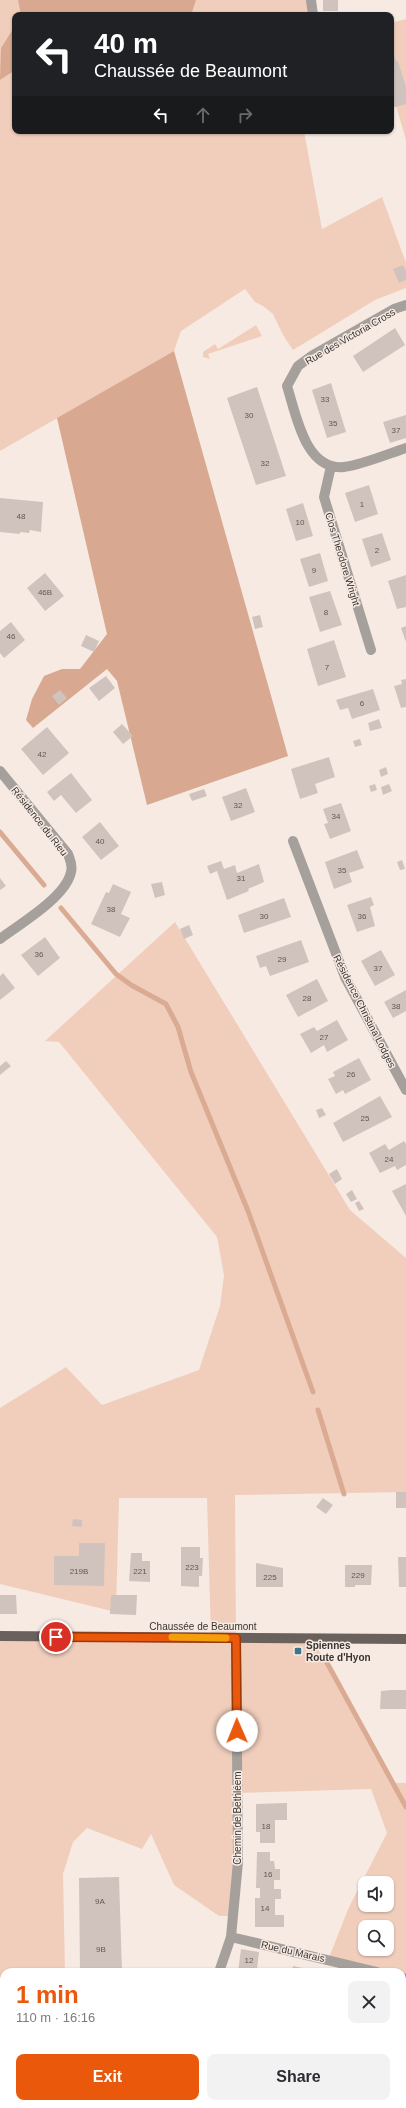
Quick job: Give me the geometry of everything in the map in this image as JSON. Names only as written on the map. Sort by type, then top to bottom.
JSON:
[{"type":"main road","name":"Chaussée de Beaumont","points":[[0,1636],[406,1639]]},
{"type":"street","points":[[311,0],[313,12]]},
{"type":"street","name":"Rue des Victoria Cross","points":[[331,466],[321,462],[308,448],[287,386],[289,380],[298,366],[314,355],[394,309],[406,305]]},
{"type":"street","points":[[331,466],[344,467],[406,448]]},
{"type":"street","name":"Clos Theodore Wright","points":[[331,466],[324,497],[371,650]]},
{"type":"street","name":"Résidence du Rieu","points":[[0,771],[68,854],[71,863],[71,872],[68,880],[53,898],[0,939]]},
{"type":"street","name":"Résidence Christina Lodges","points":[[293,841],[345,977],[406,1090]]},
{"type":"street","name":"Chemin de Bethléem","points":[[220,1968],[231,1937],[238,1862],[236,1638]]},
{"type":"street","name":"Rue du Marais","points":[[231,1937],[360,1968]]},
{"type":"shaded area","points":[[0,0],[311,0],[313,12],[12,12],[12,134],[305,134],[322,229],[382,197],[406,263],[406,288],[375,300],[293,350],[283,335],[273,314],[255,302],[245,289],[181,331],[174,351],[0,451]]},
{"type":"shaded area","points":[[18,0],[196,0],[192,12],[20,12]]},
{"type":"shaded area","points":[[406,19],[406,140],[396,106],[394,106],[394,22]]},
{"type":"shaded area","points":[[12,31],[12,72],[0,80],[1,48]]},
{"type":"shaded area","points":[[256,325],[262,336],[208,354],[210,359],[203,357],[203,352],[215,344],[218,349]]},
{"type":"shaded area","points":[[174,351],[288,756],[147,805],[117,681],[107,669],[33,728],[26,720],[32,699],[44,676],[62,669],[80,669],[107,634],[57,418]]},
{"type":"shaded area","points":[[175,922],[350,1210],[406,1258],[406,1492],[235,1495],[236,1638],[310,1638],[326,1661],[393,1783],[406,1783],[406,1968],[361,1968],[328,1960],[349,1907],[358,1889],[358,1912],[394,1912],[394,1876],[365,1876],[387,1833],[371,1789],[237,1793],[234,1916],[219,1916],[174,1885],[151,1834],[142,1849],[87,1828],[73,1842],[63,1874],[65,1968],[0,1968],[0,1636],[211,1638],[207,1498],[119,1498],[116,1612],[0,1584],[0,1408],[66,1367],[102,1405],[199,1370],[220,1306],[224,1275],[217,1237],[59,1042],[45,1041]]},
{"type":"building","points":[[323,0],[338,0],[338,11],[323,11]]},
{"type":"building","points":[[394,57],[396,61],[398,61],[406,87],[406,104],[394,107]]},
{"type":"building","points":[[403,265],[406,271],[406,280],[399,283],[393,269]]},
{"type":"building","points":[[395,328],[405,345],[363,372],[353,356]]},
{"type":"building","points":[[331,383],[346,432],[327,438],[312,390]]},
{"type":"building","points":[[257,387],[286,476],[256,485],[227,398]]},
{"type":"building","points":[[406,415],[406,438],[390,443],[383,422]]},
{"type":"building","points":[[369,485],[378,514],[355,522],[345,493]]},
{"type":"building","points":[[0,498],[43,502],[41,532],[30,530],[29,533],[20,532],[20,534],[0,532]]},
{"type":"building","points":[[303,503],[313,536],[296,541],[286,509]]},
{"type":"building","points":[[382,533],[391,560],[371,567],[362,539]]},
{"type":"building","points":[[320,553],[328,581],[309,587],[300,559]]},
{"type":"building","points":[[45,573],[64,596],[45,611],[27,588]]},
{"type":"building","points":[[406,575],[406,607],[397,609],[388,581]]},
{"type":"building","points":[[330,591],[342,625],[320,632],[309,597]]},
{"type":"building","points":[[260,615],[263,627],[255,629],[252,617]]},
{"type":"building","points":[[11,622],[25,640],[4,658],[0,653],[0,631]]},
{"type":"building","points":[[406,626],[406,642],[401,628]]},
{"type":"building","points":[[86,635],[99,641],[94,652],[81,646]]},
{"type":"building","points":[[334,640],[346,677],[318,686],[307,649]]},
{"type":"building","points":[[106,676],[115,688],[99,701],[89,688]]},
{"type":"building","points":[[406,679],[406,707],[401,708],[394,686],[402,684],[401,680]]},
{"type":"building","points":[[373,689],[380,710],[352,719],[348,708],[340,710],[336,700]]},
{"type":"building","points":[[60,690],[67,698],[59,705],[52,696]]},
{"type":"building","points":[[379,719],[382,728],[370,731],[368,723]]},
{"type":"building","points":[[122,724],[133,736],[123,744],[113,732]]},
{"type":"building","points":[[47,727],[69,753],[43,775],[21,749]]},
{"type":"building","points":[[360,739],[362,745],[355,747],[353,741]]},
{"type":"building","points":[[329,757],[335,777],[315,784],[318,793],[300,799],[291,769]]},
{"type":"building","points":[[386,767],[388,774],[381,777],[379,770]]},
{"type":"building","points":[[71,773],[92,800],[76,813],[61,795],[54,801],[47,792]]},
{"type":"building","points":[[375,784],[377,790],[371,792],[369,786]]},
{"type":"building","points":[[389,784],[392,791],[383,795],[381,787]]},
{"type":"building","points":[[246,788],[255,812],[231,821],[222,797]]},
{"type":"building","points":[[204,789],[207,796],[192,801],[189,794]]},
{"type":"building","points":[[341,803],[351,831],[330,839],[324,824],[328,823],[323,809]]},
{"type":"building","points":[[100,822],[119,846],[101,860],[82,837]]},
{"type":"building","points":[[357,850],[364,868],[349,873],[352,882],[334,889],[325,862]]},
{"type":"building","points":[[402,860],[405,869],[400,870],[397,862]]},
{"type":"building","points":[[221,861],[224,869],[235,865],[237,873],[259,864],[264,882],[248,889],[249,891],[227,900],[217,871],[210,874],[207,866]]},
{"type":"building","points":[[0,878],[6,886],[0,890]]},
{"type":"building","points":[[162,882],[165,895],[155,898],[151,884]]},
{"type":"building","points":[[113,884],[131,892],[121,914],[130,918],[120,937],[91,924],[106,892],[109,893]]},
{"type":"building","points":[[371,897],[374,905],[370,907],[375,926],[357,932],[347,905]]},
{"type":"building","points":[[284,898],[291,917],[244,933],[238,915]]},
{"type":"building","points":[[189,925],[193,935],[184,939],[180,929]]},
{"type":"building","points":[[45,937],[60,958],[38,976],[21,955]]},
{"type":"building","points":[[301,940],[309,962],[270,976],[266,966],[260,968],[256,956]]},
{"type":"building","points":[[381,950],[395,975],[375,986],[361,961]]},
{"type":"building","points":[[3,973],[15,988],[0,1000],[0,976]]},
{"type":"building","points":[[317,979],[328,1001],[298,1017],[286,995]]},
{"type":"building","points":[[406,990],[406,1011],[393,1018],[384,1002]]},
{"type":"building","points":[[337,1020],[348,1040],[327,1052],[324,1045],[311,1053],[300,1034],[314,1027],[317,1031]]},
{"type":"building","points":[[359,1058],[371,1080],[345,1094],[343,1090],[336,1094],[328,1079],[335,1076],[333,1072]]},
{"type":"building","points":[[6,1061],[11,1066],[0,1075],[0,1066]]},
{"type":"building","points":[[380,1096],[392,1117],[343,1142],[333,1123]]},
{"type":"building","points":[[322,1108],[326,1115],[319,1118],[316,1110]]},
{"type":"building","points":[[404,1141],[406,1144],[406,1165],[397,1170],[395,1166],[380,1173],[369,1153],[385,1144],[389,1150]]},
{"type":"building","points":[[337,1169],[342,1179],[335,1184],[329,1174]]},
{"type":"building","points":[[406,1184],[406,1216],[392,1191]]},
{"type":"building","points":[[352,1190],[357,1199],[351,1202],[346,1194]]},
{"type":"building","points":[[359,1201],[364,1209],[359,1211],[355,1203]]},
{"type":"building","points":[[396,1492],[406,1492],[406,1508],[396,1508]]},
{"type":"building","points":[[323,1498],[333,1505],[326,1514],[316,1507]]},
{"type":"building","points":[[73,1519],[82,1520],[82,1527],[72,1526]]},
{"type":"building","points":[[79,1543],[105,1543],[104,1586],[54,1585],[54,1556],[79,1556]]},
{"type":"building","points":[[181,1547],[200,1547],[200,1558],[203,1558],[202,1576],[199,1576],[199,1587],[181,1586]]},
{"type":"building","points":[[131,1553],[142,1553],[142,1561],[150,1561],[150,1582],[129,1581]]},
{"type":"building","points":[[398,1557],[406,1557],[406,1587],[399,1587]]},
{"type":"building","points":[[256,1563],[283,1568],[283,1587],[256,1587]]},
{"type":"building","points":[[345,1565],[372,1565],[371,1585],[355,1585],[355,1587],[345,1587]]},
{"type":"building","points":[[0,1595],[16,1595],[17,1614],[0,1614]]},
{"type":"building","points":[[111,1595],[137,1595],[136,1615],[110,1614]]},
{"type":"building","points":[[406,1690],[406,1709],[380,1709],[381,1691]]},
{"type":"building","points":[[287,1803],[287,1820],[275,1820],[275,1843],[260,1843],[260,1832],[256,1832],[256,1804]]},
{"type":"building","points":[[257,1852],[270,1852],[270,1861],[274,1861],[275,1869],[280,1869],[280,1880],[274,1880],[274,1889],[281,1889],[281,1899],[275,1899],[275,1915],[284,1915],[284,1927],[255,1927],[255,1898],[260,1898],[260,1888],[256,1888]]},
{"type":"building","points":[[119,1877],[122,1968],[80,1968],[79,1878]]},
{"type":"building","points":[[241,1949],[259,1952],[257,1968],[239,1968]]},
{"type":"waterway","points":[[0,832],[44,885]]},
{"type":"waterway","points":[[61,908],[116,974],[131,985],[166,1004],[178,1027],[191,1072],[248,1211],[313,1392]]},
{"type":"waterway","points":[[318,1410],[344,1494]]},
{"type":"waterway","points":[[326,1661],[406,1807]]},
{"type":"slow traffic","points":[[172,1637],[226,1638]]},
{"type":"place","name":"Spiennes Route d'Hyon","points":[[298,1651]]},
{"type":"route","points":[[56,1637],[236,1638],[237,1731]]}]
